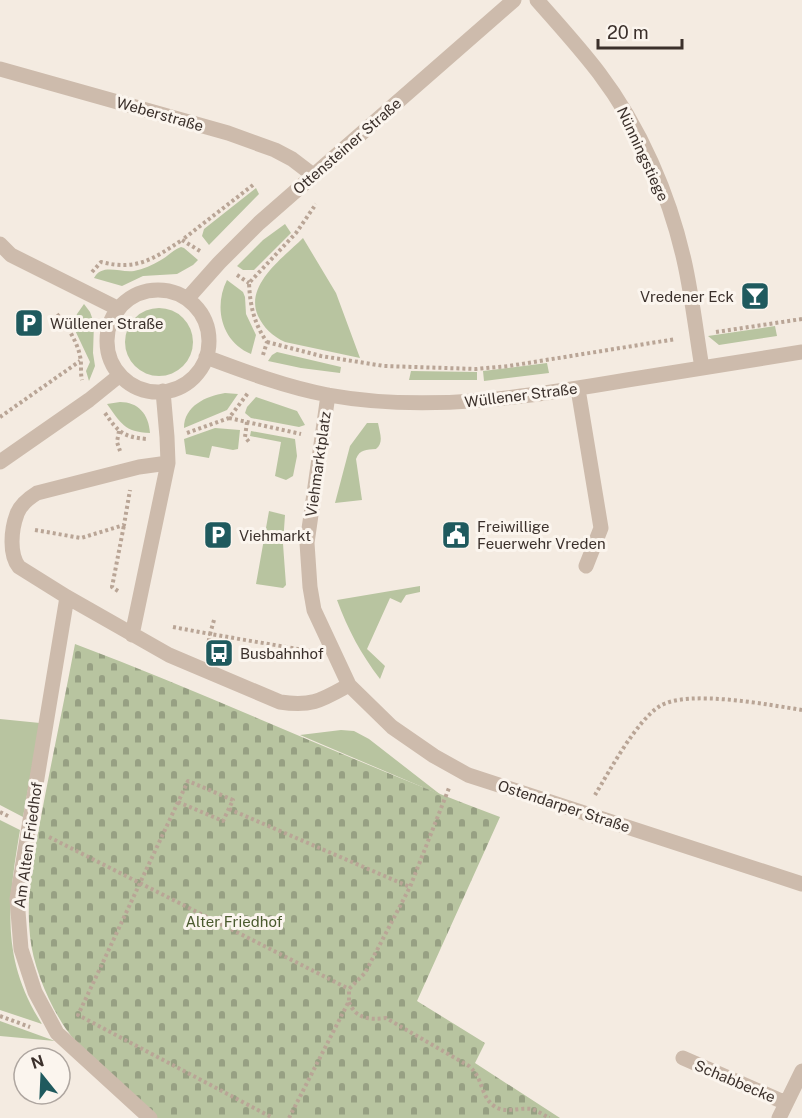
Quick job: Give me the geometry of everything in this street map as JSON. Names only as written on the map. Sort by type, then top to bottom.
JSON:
[{"type":"street","name":"Ottensteiner Straße","points":[[187,299],[259,223],[514,0]]},
{"type":"street","name":"Nünningstiege","points":[[537,0],[600,74],[637,134],[655,172],[684,260],[702,368]]},
{"type":"street","name":"Weberstraße","points":[[0,69],[228,133],[275,150],[314,175]]},
{"type":"street","points":[[0,244],[11,255],[119,309]]},
{"type":"street","points":[[158,290],[173,292],[187,299],[197,308],[208,331],[209,344],[200,370],[189,381],[163,392],[140,388],[120,375],[111,360],[107,342],[110,325],[119,309],[130,299],[144,292],[158,290]]},
{"type":"street","name":"Wüllener Straße","points":[[206,357],[268,380],[328,395],[398,402],[459,403],[578,389],[802,352]]},
{"type":"street","points":[[0,462],[120,375]]},
{"type":"street","points":[[578,389],[601,528],[586,567]]},
{"type":"street","points":[[132,635],[168,464],[163,392]]},
{"type":"street","name":"Viehmarktplatz","points":[[328,395],[307,543],[310,587],[314,610],[349,685]]},
{"type":"street","points":[[168,464],[139,467],[37,493],[27,500],[17,513],[12,546],[14,561],[19,567],[67,597],[169,655],[280,702],[297,705],[314,703],[349,685]]},
{"type":"street","name":"Am Alten Friedhof","points":[[67,597],[17,899],[21,949],[35,992],[57,1033],[150,1118]]},
{"type":"street","name":"Ostendarper Straße","points":[[349,685],[392,726],[434,756],[468,775],[802,884]]},
{"type":"street","name":"Schabbecke","points":[[683,1058],[786,1103]]},
{"type":"street","name":"Schabbecke","points":[[779,1118],[802,1071]]},
{"type":"path","points":[[70,284],[92,272],[100,261],[119,266],[141,263],[182,240],[253,185]]},
{"type":"path","points":[[249,283],[296,233],[319,201]]},
{"type":"path","points":[[182,240],[219,263]]},
{"type":"path","points":[[57,314],[67,327],[81,360],[79,370],[82,381],[119,431],[129,437],[149,439],[167,437]]},
{"type":"path","points":[[267,342],[321,356],[384,366],[476,369],[509,366],[802,319]]},
{"type":"path","points":[[0,417],[81,360]]},
{"type":"path","points":[[229,418],[301,434]]},
{"type":"path","points":[[247,422],[245,437],[250,443]]},
{"type":"path","points":[[119,431],[117,441],[120,452]]},
{"type":"path","points":[[118,591],[112,587],[130,490],[129,485]]},
{"type":"path","points":[[34,530],[81,538],[124,525]]},
{"type":"path","points":[[210,634],[214,620]]},
{"type":"path","points":[[173,627],[314,651]]},
{"type":"path","points":[[584,813],[642,722],[662,705],[691,698],[723,699],[802,710]]},
{"type":"path","points":[[178,802],[223,821],[232,800],[188,782],[178,802],[140,882],[78,1015],[273,1118]]},
{"type":"path","points":[[449,788],[410,887],[365,974],[349,989],[349,1001],[358,1016],[370,1020],[386,1018],[469,1066],[480,1079],[486,1099],[500,1109],[534,1110],[549,1118]]},
{"type":"path","points":[[229,809],[410,887]]},
{"type":"path","points":[[30,827],[349,989]]},
{"type":"path","points":[[289,1118],[349,1001]]},
{"type":"green space","points":[[256,188],[259,194],[209,245],[202,236],[204,229]]},
{"type":"green space","points":[[285,224],[291,233],[254,270],[243,270],[237,266],[263,240]]},
{"type":"green space","points":[[303,238],[336,293],[360,358],[285,342],[269,331],[258,316],[255,305],[256,293],[261,283],[268,272]]},
{"type":"green space","points":[[181,247],[198,260],[177,274],[143,276],[122,286],[94,278],[97,273],[106,270],[134,271],[144,268]]},
{"type":"green space","points":[[227,280],[243,292],[245,297],[246,314],[256,335],[251,354],[241,349],[233,341],[223,323],[221,302]]},
{"type":"green space","points":[[84,304],[94,323],[95,366],[89,381],[86,371],[90,362],[73,326]]},
{"type":"green space","points":[[159,308],[172,310],[183,318],[191,329],[193,342],[191,355],[183,366],[172,374],[159,376],[146,374],[135,366],[127,355],[125,342],[127,329],[135,318],[146,310]]},
{"type":"green space","points":[[775,326],[777,336],[719,345],[708,336]]},
{"type":"green space","points":[[277,352],[341,367],[340,373],[268,361]]},
{"type":"green space","points":[[547,363],[549,373],[484,381],[483,371]]},
{"type":"green space","points":[[411,371],[477,372],[477,380],[409,380]]},
{"type":"green space","points":[[225,393],[238,394],[227,410],[184,428],[188,414],[197,403]]},
{"type":"green space","points":[[256,397],[297,411],[305,425],[299,427],[251,418],[245,413]]},
{"type":"green space","points":[[120,402],[132,404],[141,410],[147,420],[150,433],[134,431],[120,421],[107,404]]},
{"type":"green space","points":[[367,423],[378,423],[381,441],[376,449],[361,452],[356,459],[362,500],[335,503],[350,446]]},
{"type":"green space","points":[[215,428],[240,430],[238,449],[212,446],[209,458],[186,454],[184,439]]},
{"type":"green space","points":[[251,431],[295,439],[297,456],[293,476],[286,480],[275,476],[281,442],[250,436]]},
{"type":"green space","points":[[269,511],[285,515],[283,544],[286,585],[283,588],[256,584]]},
{"type":"green space","points":[[420,586],[420,592],[406,595],[401,603],[390,598],[367,649],[385,666],[380,679],[356,641],[337,600]]},
{"type":"green space","name":"Alter Friedhof","points":[[75,644],[500,817],[417,1001],[485,1043],[475,1063],[560,1118],[157,1118],[97,1065],[66,1029],[48,997],[34,960],[29,919],[30,885],[35,851]]},
{"type":"green space","points":[[0,719],[40,723],[23,817],[0,805]]},
{"type":"green space","points":[[341,730],[354,731],[369,739],[441,795],[300,735]]},
{"type":"green space","points":[[0,820],[20,830],[12,882],[13,953],[19,976],[42,1024],[0,1010]]},
{"type":"green space","points":[[0,1021],[55,1041],[0,1036]]},
{"type":"place","name":"Vredener Eck","points":[[755,296]]},
{"type":"place","name":"Wüllener Straße","points":[[29,323]]},
{"type":"place","name":"Viehmarkt","points":[[218,535]]},
{"type":"place","name":"Freiwillige Feuerwehr Vreden","points":[[456,535]]},
{"type":"place","name":"Busbahnhof","points":[[219,653]]}]
